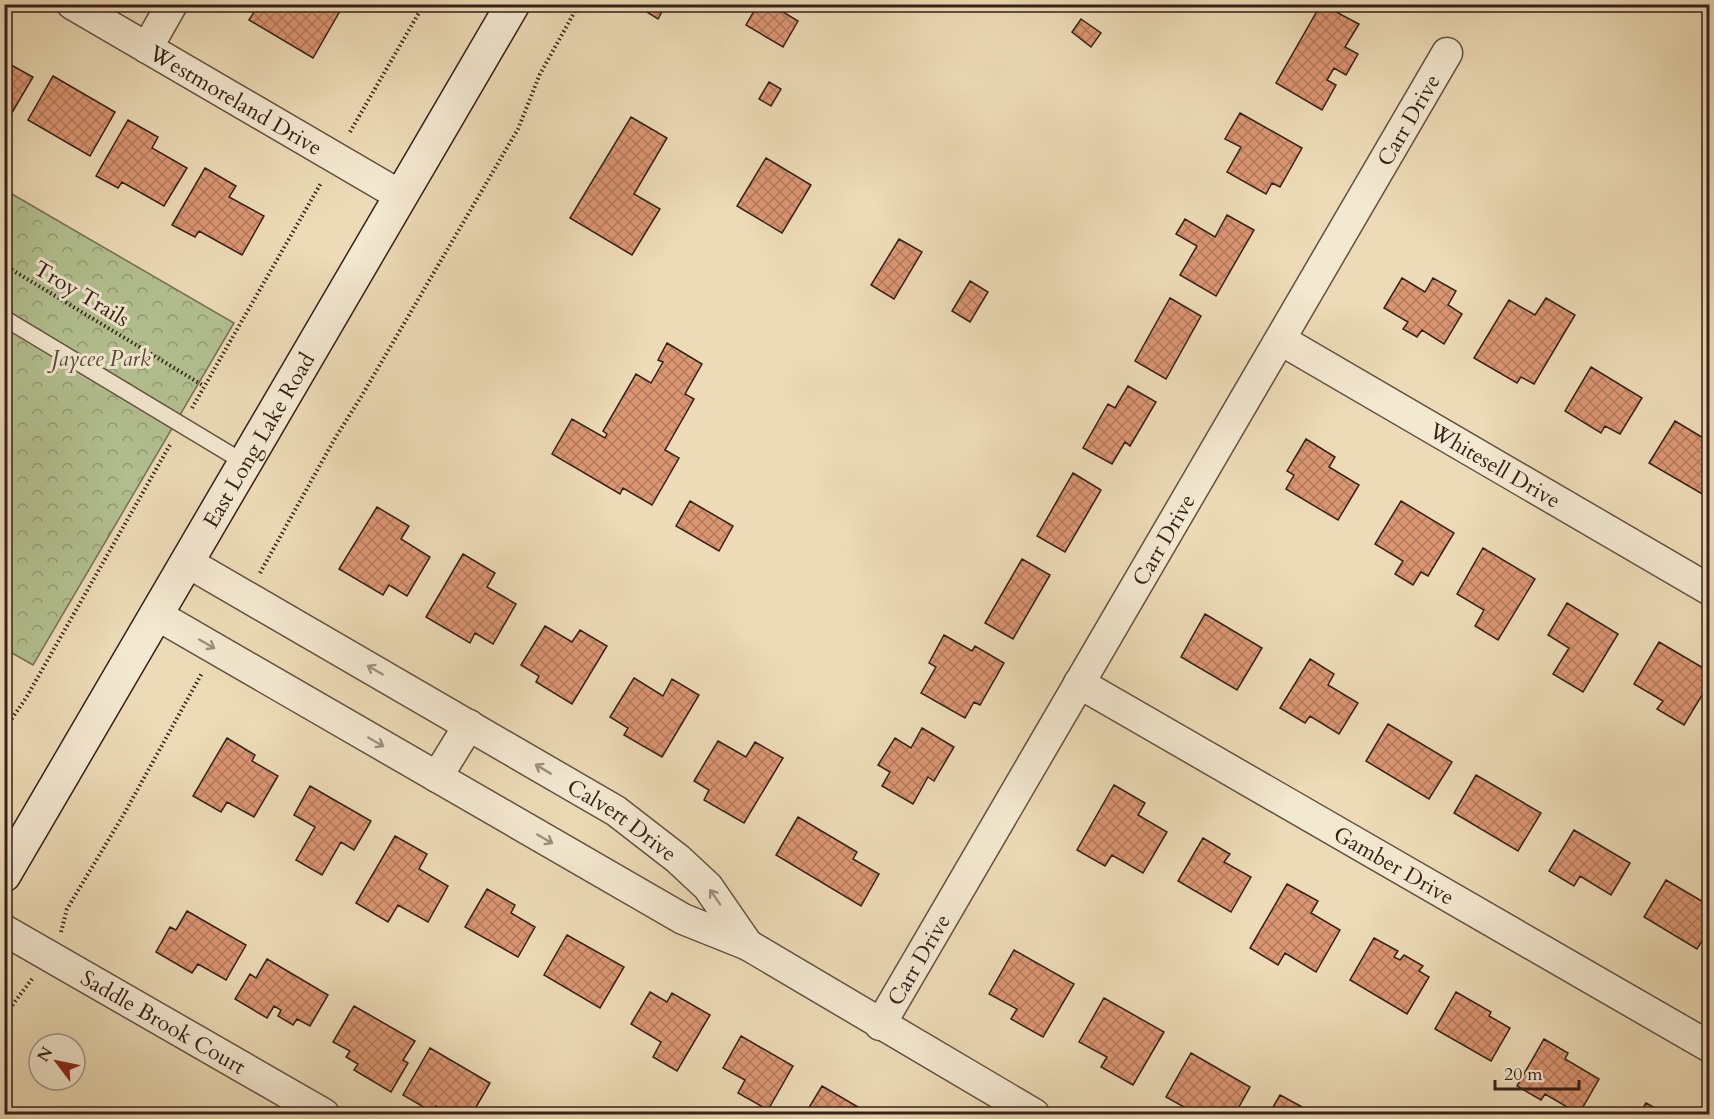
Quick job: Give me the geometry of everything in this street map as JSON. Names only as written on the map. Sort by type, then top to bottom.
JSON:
[{"type":"main road","name":"East Long Lake Road","points":[[4,875],[513,4]]},
{"type":"street","name":"Westmoreland Drive","points":[[72,4],[401,196]]},
{"type":"street","points":[[147,48],[172,4]]},
{"type":"street","name":"Carr Drive","points":[[880,1025],[1447,54]]},
{"type":"street","name":"Whitesell Drive","points":[[1281,340],[1710,590]]},
{"type":"street","name":"Calvert Drive","points":[[187,562],[469,724],[642,829],[708,887],[748,945]]},
{"type":"street","name":"Calvert Drive","points":[[157,615],[683,919],[748,945],[1034,1114]]},
{"type":"street","name":"Gamber Drive","points":[[1079,683],[1710,1047]]},
{"type":"street","points":[[437,777],[469,724]]},
{"type":"street","name":"Saddle Brook Court","points":[[4,930],[324,1114]]},
{"type":"lane","points":[[4,318],[245,463]]},
{"type":"path","points":[[348,136],[424,4]]},
{"type":"path","points":[[258,578],[334,440],[518,129],[540,74],[579,4]]},
{"type":"path","points":[[194,404],[326,176]]},
{"type":"path","name":"Troy Trails","points":[[4,265],[204,386]]},
{"type":"path","points":[[4,730],[26,698],[166,450]]},
{"type":"path","points":[[57,939],[67,909],[124,814],[204,669]]},
{"type":"path","points":[[4,1016],[36,973]]},
{"type":"green space","name":"Jaycee Park","points":[[5,190],[234,323],[33,665],[5,649]]},
{"type":"building","points":[[259,4],[344,4],[313,58],[249,20]]},
{"type":"building","points":[[634,4],[666,4],[658,19]]},
{"type":"building","points":[[758,4],[770,4],[798,21],[783,47],[746,25]]},
{"type":"building","points":[[1321,4],[1359,24],[1345,47],[1358,54],[1346,75],[1334,68],[1327,80],[1336,85],[1322,110],[1276,83]]},
{"type":"building","points":[[1081,19],[1101,33],[1091,47],[1072,32]]},
{"type":"building","points":[[4,61],[33,77],[10,116],[4,113]]},
{"type":"building","points":[[53,76],[115,112],[90,156],[28,120]]},
{"type":"building","points":[[769,82],[781,89],[771,106],[759,99]]},
{"type":"building","points":[[1240,113],[1302,148],[1280,187],[1272,183],[1266,194],[1227,172],[1241,147],[1225,139]]},
{"type":"building","points":[[631,117],[667,138],[634,194],[660,209],[632,255],[570,218]]},
{"type":"building","points":[[128,120],[158,137],[152,148],[187,168],[164,206],[122,182],[118,188],[96,176]]},
{"type":"building","points":[[766,158],[811,185],[782,233],[737,206]]},
{"type":"building","points":[[205,168],[236,186],[229,197],[264,216],[242,255],[199,231],[195,237],[172,225]]},
{"type":"building","points":[[1227,215],[1254,230],[1216,296],[1180,275],[1197,246],[1176,234],[1185,219],[1215,237]]},
{"type":"building","points":[[899,239],[922,252],[894,299],[871,285]]},
{"type":"building","points":[[1402,278],[1425,292],[1433,278],[1456,291],[1448,305],[1462,314],[1444,344],[1422,330],[1417,337],[1403,329],[1408,322],[1384,308]]},
{"type":"building","points":[[970,281],[988,292],[970,322],[952,311]]},
{"type":"building","points":[[1170,298],[1201,316],[1166,379],[1135,361]]},
{"type":"building","points":[[1546,298],[1575,315],[1534,384],[1521,377],[1517,383],[1474,358],[1509,300],[1535,315]]},
{"type":"building","points":[[667,343],[702,364],[685,394],[694,399],[665,450],[679,458],[652,505],[623,488],[620,494],[552,454],[572,419],[605,438],[607,434],[603,431],[636,374],[651,383],[663,362],[658,360]]},
{"type":"building","points":[[1591,367],[1642,398],[1620,434],[1605,426],[1601,433],[1565,411]]},
{"type":"building","points":[[1128,386],[1156,402],[1130,446],[1125,442],[1112,464],[1083,448],[1108,404],[1115,408]]},
{"type":"building","points":[[1675,421],[1710,442],[1710,485],[1704,495],[1649,463]]},
{"type":"building","points":[[1306,439],[1335,457],[1329,467],[1359,485],[1338,520],[1286,489],[1294,475],[1287,471]]},
{"type":"building","points":[[1073,473],[1101,490],[1065,552],[1037,536]]},
{"type":"building","points":[[690,501],[733,526],[719,551],[676,526]]},
{"type":"building","points":[[1401,501],[1454,533],[1428,576],[1421,572],[1413,585],[1395,574],[1403,561],[1375,544]]},
{"type":"building","points":[[377,507],[409,526],[401,539],[430,557],[407,596],[389,585],[383,595],[339,569]]},
{"type":"building","points":[[1483,548],[1535,579],[1498,640],[1475,626],[1484,610],[1457,594]]},
{"type":"building","points":[[463,554],[495,573],[487,587],[516,604],[493,644],[475,633],[470,643],[426,617]]},
{"type":"building","points":[[1022,559],[1050,575],[1013,639],[985,623]]},
{"type":"building","points":[[1567,603],[1618,634],[1583,692],[1553,674],[1569,648],[1548,635]]},
{"type":"building","points":[[1205,614],[1262,648],[1237,690],[1181,657]]},
{"type":"building","points":[[545,626],[572,642],[580,630],[607,646],[572,704],[536,682],[539,676],[521,665]]},
{"type":"building","points":[[944,635],[972,651],[975,646],[1004,663],[980,705],[974,702],[965,718],[921,693],[936,667],[929,663]]},
{"type":"building","points":[[1659,642],[1710,672],[1710,682],[1684,725],[1657,709],[1663,701],[1634,684]]},
{"type":"building","points":[[1310,659],[1334,674],[1328,685],[1358,703],[1339,734],[1310,716],[1305,723],[1280,708]]},
{"type":"building","points":[[634,678],[663,696],[672,679],[699,695],[662,757],[624,735],[628,728],[610,717]]},
{"type":"building","points":[[1388,724],[1452,762],[1429,799],[1366,761]]},
{"type":"building","points":[[922,728],[954,747],[934,781],[928,777],[913,804],[882,786],[890,772],[878,765],[895,738],[911,748]]},
{"type":"building","points":[[227,738],[255,755],[252,761],[278,776],[254,817],[227,802],[221,812],[193,796]]},
{"type":"building","points":[[718,741],[746,757],[755,742],[783,758],[744,823],[704,800],[709,790],[694,781]]},
{"type":"building","points":[[1476,775],[1541,813],[1518,851],[1454,813]]},
{"type":"building","points":[[1114,785],[1145,803],[1138,815],[1167,832],[1143,873],[1112,855],[1105,866],[1077,850]]},
{"type":"building","points":[[310,786],[371,821],[354,850],[341,842],[322,875],[296,860],[315,827],[294,815]]},
{"type":"building","points":[[798,817],[857,852],[853,859],[879,874],[861,906],[776,855]]},
{"type":"building","points":[[1574,830],[1630,863],[1611,895],[1580,876],[1574,886],[1549,871]]},
{"type":"building","points":[[395,836],[427,854],[419,869],[448,886],[428,922],[398,905],[388,922],[356,903]]},
{"type":"building","points":[[1203,838],[1230,854],[1224,862],[1251,877],[1231,912],[1178,881]]},
{"type":"building","points":[[1666,880],[1710,906],[1710,928],[1697,949],[1644,917]]},
{"type":"building","points":[[1287,884],[1318,901],[1311,913],[1340,930],[1316,972],[1285,953],[1278,965],[1250,948]]},
{"type":"building","points":[[487,889],[515,905],[511,913],[535,927],[518,957],[465,927]]},
{"type":"building","points":[[187,911],[246,945],[226,980],[198,964],[192,973],[156,952],[170,927],[176,930]]},
{"type":"building","points":[[567,935],[624,967],[600,1008],[544,975]]},
{"type":"building","points":[[1374,938],[1398,951],[1394,957],[1400,960],[1404,955],[1423,966],[1419,971],[1429,977],[1407,1014],[1350,980]]},
{"type":"building","points":[[1014,950],[1074,984],[1043,1037],[1011,1019],[1017,1009],[989,994]]},
{"type":"building","points":[[267,959],[328,995],[310,1026],[297,1019],[293,1025],[278,1016],[281,1010],[274,1006],[267,1018],[235,999],[250,974],[256,978]]},
{"type":"building","points":[[650,992],[667,1002],[672,993],[710,1015],[677,1071],[653,1057],[661,1042],[631,1024]]},
{"type":"building","points":[[1456,992],[1491,1012],[1489,1016],[1510,1028],[1491,1061],[1435,1029]]},
{"type":"building","points":[[1104,998],[1164,1032],[1133,1085],[1101,1067],[1107,1057],[1079,1042]]},
{"type":"building","points":[[354,1006],[415,1041],[403,1060],[408,1063],[391,1092],[354,1070],[358,1064],[346,1057],[350,1051],[333,1042]]},
{"type":"building","points":[[741,1036],[793,1066],[768,1110],[738,1093],[745,1080],[723,1068]]},
{"type":"building","points":[[1544,1039],[1568,1053],[1565,1059],[1599,1079],[1579,1114],[1545,1094],[1541,1100],[1517,1086]]},
{"type":"building","points":[[430,1048],[490,1083],[472,1114],[456,1108],[451,1114],[436,1106],[432,1112],[403,1095]]},
{"type":"building","points":[[1191,1053],[1250,1087],[1235,1114],[1192,1114],[1193,1112],[1166,1097]]},
{"type":"building","points":[[822,1086],[870,1114],[805,1114]]},
{"type":"building","points":[[1280,1095],[1315,1114],[1269,1114]]},
{"type":"building","points":[[1646,1103],[1666,1114],[1639,1114]]}]
